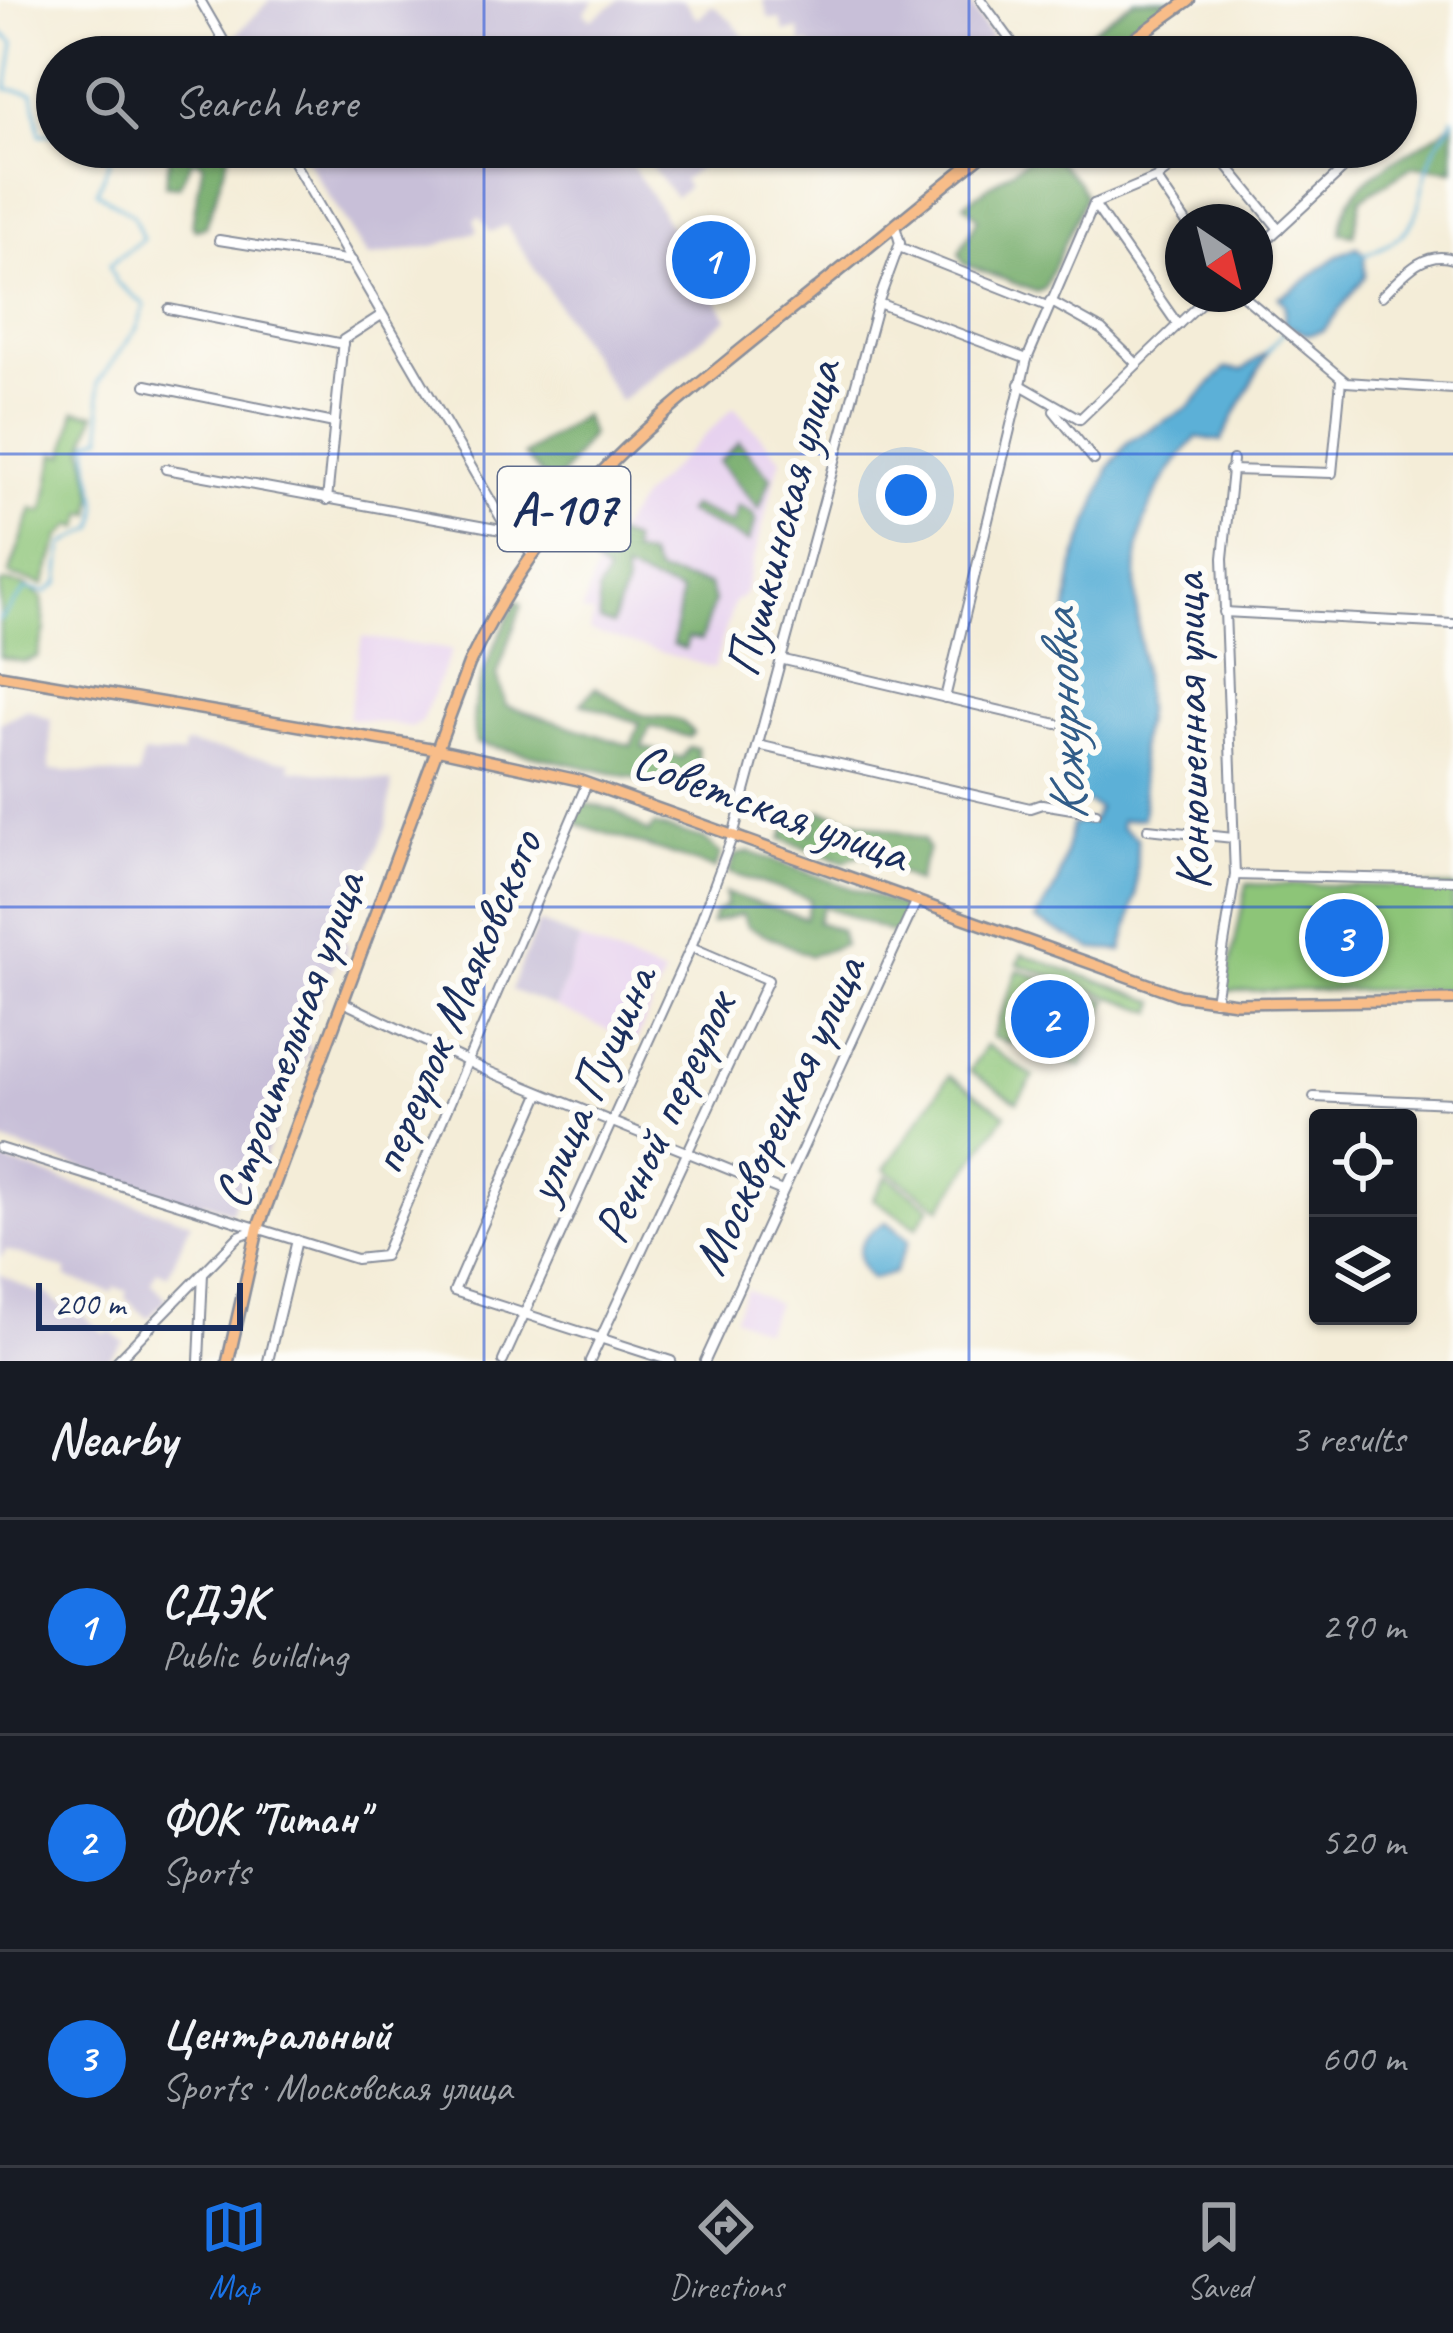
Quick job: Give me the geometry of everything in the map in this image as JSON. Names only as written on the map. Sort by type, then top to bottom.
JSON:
[{"type":"highway","points":[[1136,36],[1189,0]]},
{"type":"highway","name":"А-107","points":[[436,749],[499,599],[530,552],[604,465],[966,168]]},
{"type":"highway","name":"Строительная улица","points":[[228,1361],[258,1228],[436,749]]},
{"type":"main road","name":"Советская улица","points":[[0,675],[436,749],[587,783],[1162,989],[1215,1002],[1453,1000]]},
{"type":"street","points":[[200,0],[221,36]]},
{"type":"street","points":[[981,0],[1008,36]]},
{"type":"street","points":[[297,168],[509,532],[530,552]]},
{"type":"street","points":[[945,698],[1019,384],[1049,303],[1094,204],[1170,168]]},
{"type":"street","points":[[1229,168],[1279,229]]},
{"type":"street","points":[[1273,234],[1344,168]]},
{"type":"street","points":[[1156,178],[1174,204]]},
{"type":"street","points":[[1094,204],[1178,325]]},
{"type":"street","points":[[895,226],[899,247],[1086,318],[1137,364]]},
{"type":"street","points":[[220,240],[352,261]]},
{"type":"street","name":"Пушкинская улица","points":[[734,832],[878,303],[899,247]]},
{"type":"street","points":[[1382,296],[1417,263],[1440,254],[1453,259]]},
{"type":"street","points":[[878,303],[1027,359]]},
{"type":"street","points":[[169,309],[343,344]]},
{"type":"street","points":[[1045,402],[1080,419],[1191,312]]},
{"type":"street","points":[[1262,312],[1341,380],[1453,389]]},
{"type":"street","points":[[327,500],[343,344],[380,316]]},
{"type":"street","name":"Конюшенная улица","points":[[1215,1002],[1235,875],[1223,612],[1232,465],[1331,473],[1341,380]]},
{"type":"street","points":[[1019,384],[1076,431],[1094,460]]},
{"type":"street","points":[[146,385],[334,423]]},
{"type":"street","points":[[166,469],[509,532]]},
{"type":"street","points":[[1223,612],[1453,624]]},
{"type":"street","points":[[780,659],[1057,724]]},
{"type":"street","points":[[758,745],[1030,808],[1042,804],[1096,813]]},
{"type":"street","name":"переулок Маяковского","points":[[297,1240],[369,1262],[389,1250],[587,783]]},
{"type":"street","points":[[1148,829],[1233,838]]},
{"type":"street","name":"улица Пущина","points":[[503,1361],[691,946],[734,832]]},
{"type":"street","points":[[1235,875],[1453,880]]},
{"type":"street","name":"Москворецкая улица","points":[[704,1361],[917,900]]},
{"type":"street","name":"Речной переулок","points":[[590,1361],[768,980],[691,946]]},
{"type":"street","points":[[345,1003],[469,1064],[782,1191]]},
{"type":"street","points":[[540,1094],[454,1291],[671,1361]]},
{"type":"street","points":[[1314,1097],[1453,1103]]},
{"type":"street","points":[[0,1148],[297,1240],[268,1361]]},
{"type":"street","points":[[117,1361],[239,1236],[258,1228]]},
{"type":"street","points":[[199,1361],[202,1271]]},
{"type":"shaded area","points":[[270,0],[595,0],[584,13],[592,19],[620,0],[683,0],[698,19],[712,5],[743,36],[237,36]]},
{"type":"shaded area","points":[[763,0],[967,0],[990,36],[800,36],[799,30],[784,32],[781,19],[769,19]]},
{"type":"shaded area","points":[[311,168],[634,168],[728,318],[620,401],[506,225],[490,232],[480,217],[474,220],[478,231],[438,245],[368,257]]},
{"type":"shaded area","points":[[652,168],[699,168],[683,180],[688,187],[675,197]]},
{"type":"shaded area","points":[[734,407],[781,458],[744,596],[734,602],[714,668],[589,631],[594,615],[582,612],[598,561],[641,498]]},
{"type":"shaded area","points":[[362,637],[452,650],[421,722],[413,727],[348,718]]},
{"type":"shaded area","points":[[27,709],[51,720],[50,770],[138,776],[143,754],[182,755],[185,744],[291,762],[290,769],[392,782],[387,824],[341,940],[348,944],[344,958],[336,957],[304,1043],[310,1046],[262,1162],[250,1158],[231,1212],[204,1201],[200,1208],[0,1140],[0,723]]},
{"type":"shaded area","points":[[539,922],[580,940],[555,1007],[511,990]]},
{"type":"shaded area","points":[[580,940],[664,975],[636,1042],[555,1007]]},
{"type":"shaded area","points":[[0,1160],[191,1222],[168,1275],[157,1270],[151,1282],[167,1299],[148,1318],[125,1298],[127,1291],[114,1287],[112,1293],[65,1277],[67,1270],[6,1250],[0,1259]]},
{"type":"shaded area","points":[[0,1274],[41,1295],[44,1291],[73,1317],[79,1312],[105,1334],[110,1330],[124,1342],[107,1361],[0,1361]]},
{"type":"shaded area","points":[[746,1289],[777,1304],[764,1330],[734,1317]]},
{"type":"green space","points":[[1134,0],[1176,0],[1125,36],[1084,36]]},
{"type":"green space","points":[[1453,122],[1453,170],[1417,166],[1417,146]]},
{"type":"green space","points":[[168,168],[188,168],[179,186],[165,185]]},
{"type":"green space","points":[[202,168],[224,168],[206,227],[195,229]]},
{"type":"green space","points":[[1015,168],[1065,168],[1085,197],[1044,289],[1037,292],[964,264],[959,253],[978,218],[964,204]]},
{"type":"green space","points":[[1383,168],[1410,168],[1361,199],[1354,235],[1341,233],[1345,212],[1367,180]]},
{"type":"green space","points":[[75,411],[95,414],[84,448],[94,494],[92,514],[85,513],[80,528],[73,525],[60,537],[44,585],[9,575],[32,509],[42,512],[45,506],[55,453],[65,455]]},
{"type":"green space","points":[[583,415],[591,434],[553,488],[524,455]]},
{"type":"green space","points":[[739,442],[771,477],[759,509],[719,462]]},
{"type":"green space","points":[[691,506],[733,524],[737,506],[752,513],[756,521],[748,542],[686,512]]},
{"type":"green space","points":[[615,535],[632,540],[632,553],[648,557],[657,573],[709,585],[714,601],[701,640],[688,638],[685,649],[673,644],[681,593],[624,571],[626,585],[612,625],[600,621],[598,592],[607,574],[593,563],[598,551],[609,554],[606,540]]},
{"type":"green space","points":[[0,585],[27,586],[42,598],[45,630],[37,657],[24,662],[0,657]]},
{"type":"green space","points":[[517,600],[522,605],[497,675],[506,706],[631,746],[640,723],[581,703],[596,687],[640,714],[681,721],[693,733],[689,737],[650,726],[642,747],[682,758],[689,747],[697,748],[699,765],[674,787],[476,743],[473,725],[478,688]]},
{"type":"green space","points":[[587,804],[615,810],[649,833],[654,825],[704,839],[721,854],[715,869],[575,823],[576,811]]},
{"type":"green space","points":[[820,810],[923,839],[928,849],[917,882],[862,854],[844,862],[781,839],[786,828],[812,833]]},
{"type":"green space","points":[[750,852],[904,907],[904,921],[895,934],[823,906],[817,922],[840,930],[844,945],[810,956],[747,926],[742,914],[711,923],[715,912],[726,906],[725,893],[805,918],[810,899],[729,873],[735,855]]},
{"type":"green space","points":[[1247,884],[1453,887],[1453,989],[1225,991]]},
{"type":"green space","points":[[1022,954],[1157,1002],[1154,1012],[1018,964]]},
{"type":"green space","points":[[1018,970],[1108,1001],[1082,1067],[992,1037]]},
{"type":"green space","points":[[986,1045],[1034,1077],[1017,1102],[969,1071]]},
{"type":"green space","points":[[949,1076],[1006,1114],[941,1208],[885,1169]]},
{"type":"green space","points":[[887,1176],[930,1207],[917,1227],[873,1199]]},
{"type":"water","points":[[1357,247],[1364,254],[1365,276],[1324,330],[1308,335],[1284,323],[1285,305],[1279,297]]},
{"type":"water","points":[[1269,350],[1221,441],[1197,437],[1151,503],[1141,534],[1136,598],[1145,708],[1140,748],[1144,810],[1143,818],[1121,820],[1121,827],[1137,838],[1136,896],[1122,951],[1093,949],[1036,920],[1058,883],[1072,825],[1093,820],[1098,808],[1072,795],[1067,610],[1074,564],[1109,468],[1128,442],[1189,407],[1226,368],[1243,370]]},
{"type":"water","points":[[886,1222],[909,1240],[894,1273],[871,1279],[860,1262],[860,1247]]},
{"type":"waterway","points":[[0,31],[14,43],[7,89],[33,93],[36,111]]},
{"type":"waterway","points":[[1362,256],[1409,226],[1434,150],[1453,118]]},
{"type":"waterway","points":[[0,620],[26,589],[46,592],[59,583],[63,545],[95,528],[98,506],[89,442],[103,436],[98,382],[137,328],[145,305],[116,282],[109,265],[143,239],[133,215],[97,192],[107,168]]},
{"type":"waterway","name":"Кожурновка","points":[[1266,353],[1291,323]]},
{"type":"place","name":"СДЭК","points":[[711,260]]},
{"type":"place","name":"Центральный","points":[[1344,938]]},
{"type":"place","name":"ФОК \"Титан\"","points":[[1050,1019]]}]
